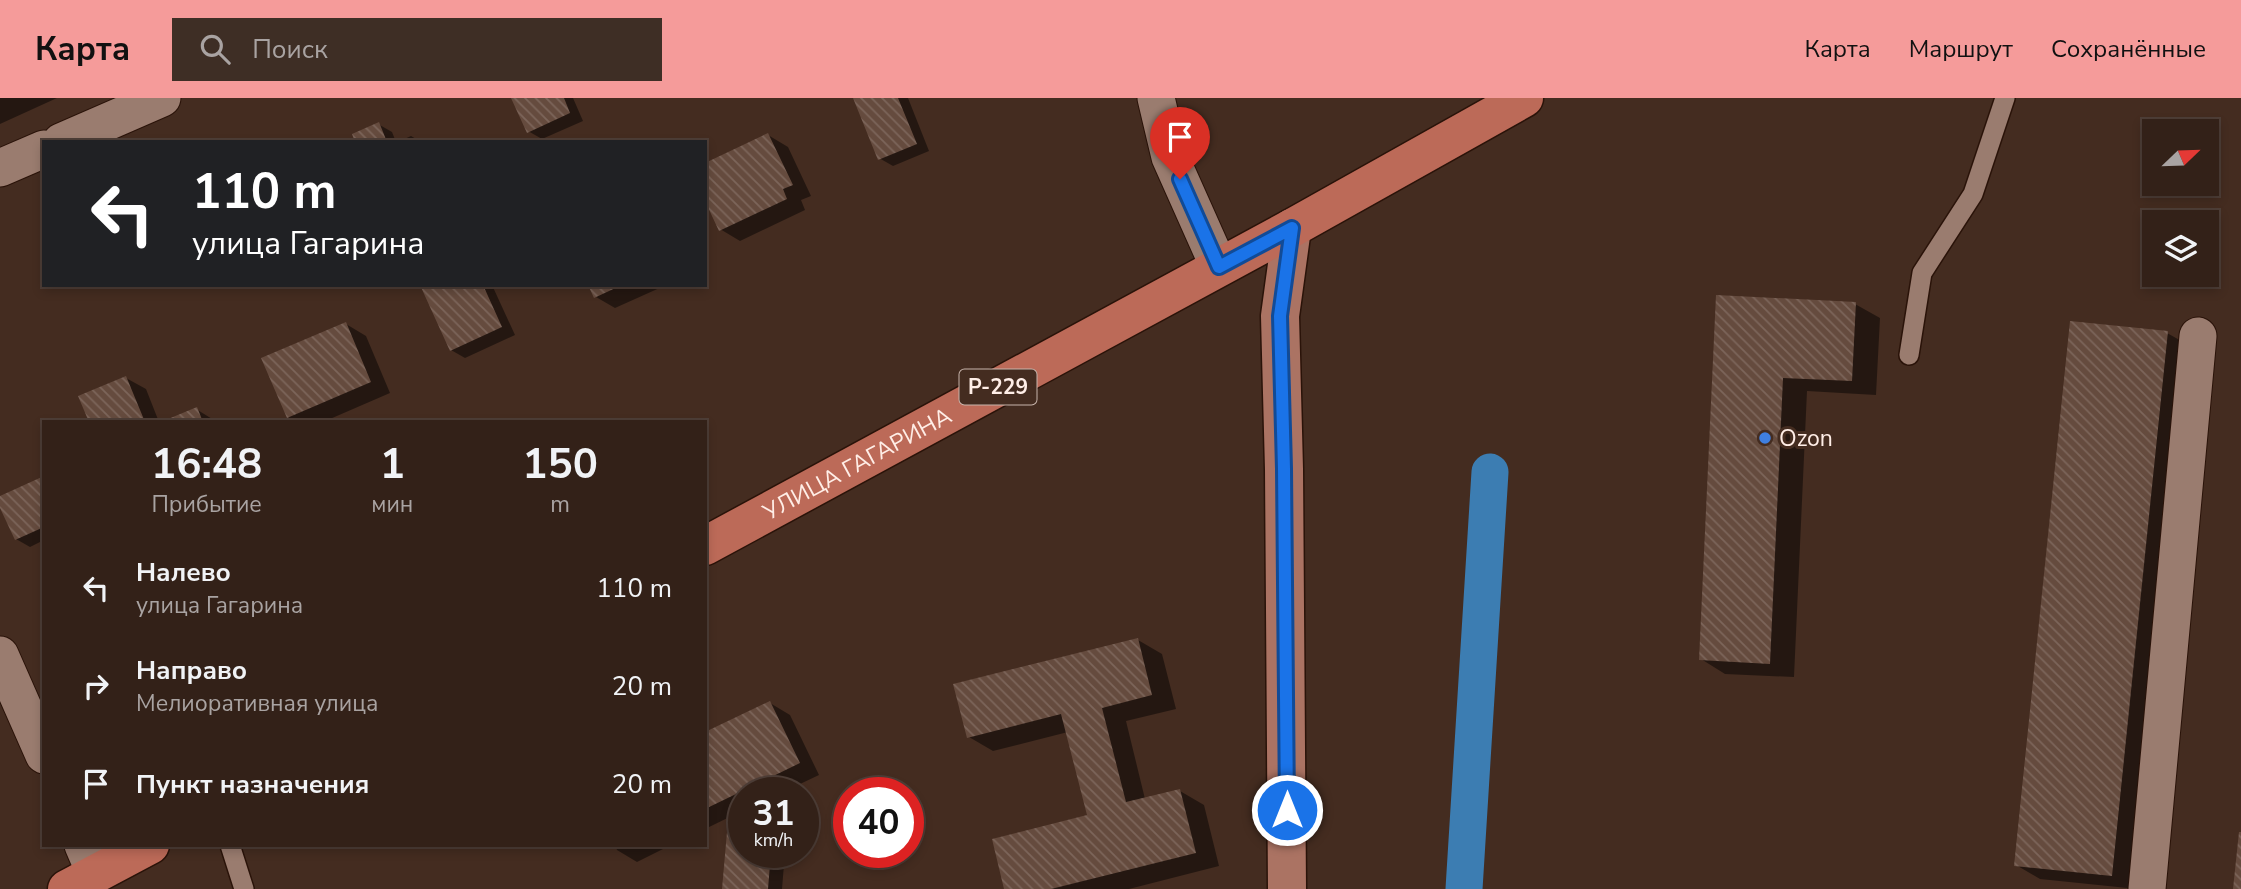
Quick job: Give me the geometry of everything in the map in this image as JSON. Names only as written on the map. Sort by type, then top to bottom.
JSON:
[{"type":"main road","name":"УЛИЦА ГАГАРИНА","points":[[707,545],[1292,228],[1524,98]]},
{"type":"main road","points":[[81,869],[144,847]]},
{"type":"street","points":[[66,140],[162,98]]},
{"type":"street","points":[[1156,98],[1170,157],[1219,267]]},
{"type":"street","points":[[0,169],[42,150]]},
{"type":"street","points":[[1287,889],[1280,316],[1292,228]]},
{"type":"street","points":[[2147,889],[2198,336]]},
{"type":"street","points":[[0,655],[42,750]]},
{"type":"lane","points":[[1909,355],[1922,273],[1973,194],[2005,98]]},
{"type":"lane","points":[[231,847],[244,889]]},
{"type":"building","points":[[511,98],[564,98],[570,113],[527,133]]},
{"type":"building","points":[[853,98],[898,98],[917,144],[878,160]]},
{"type":"building","points":[[379,122],[386,140],[354,140],[352,134]]},
{"type":"building","points":[[768,133],[793,185],[783,189],[787,199],[719,231],[707,205],[707,162]]},
{"type":"building","points":[[421,287],[484,287],[502,327],[450,351]]},
{"type":"building","points":[[589,287],[618,287],[594,298]]},
{"type":"building","points":[[1716,295],[1856,302],[1852,381],[1783,378],[1770,664],[1699,660]]},
{"type":"building","points":[[2070,321],[2168,331],[2112,876],[2014,866]]},
{"type":"building","points":[[346,322],[371,382],[287,418],[261,358]]},
{"type":"building","points":[[126,376],[144,420],[88,420],[78,396]]},
{"type":"building","points":[[197,407],[202,420],[166,420]]},
{"type":"building","points":[[42,477],[42,528],[15,540],[0,508],[0,496]]},
{"type":"building","points":[[1138,638],[1152,695],[1102,708],[1126,802],[1180,789],[1196,853],[1051,889],[1004,889],[992,839],[1087,815],[1061,714],[967,738],[953,684]]},
{"type":"building","points":[[770,701],[800,763],[771,777],[728,777],[728,798],[707,808],[707,731]]},
{"type":"building","points":[[727,832],[728,868],[770,868],[768,889],[722,889]]},
{"type":"building","points":[[2239,832],[2241,889],[2233,889]]},
{"type":"waterway","points":[[1464,889],[1490,472]]},
{"type":"place","name":"Ozon","points":[[1765,438]]},
{"type":"route","points":[[1180,179],[1219,267],[1292,228],[1280,316],[1287,810]]}]
